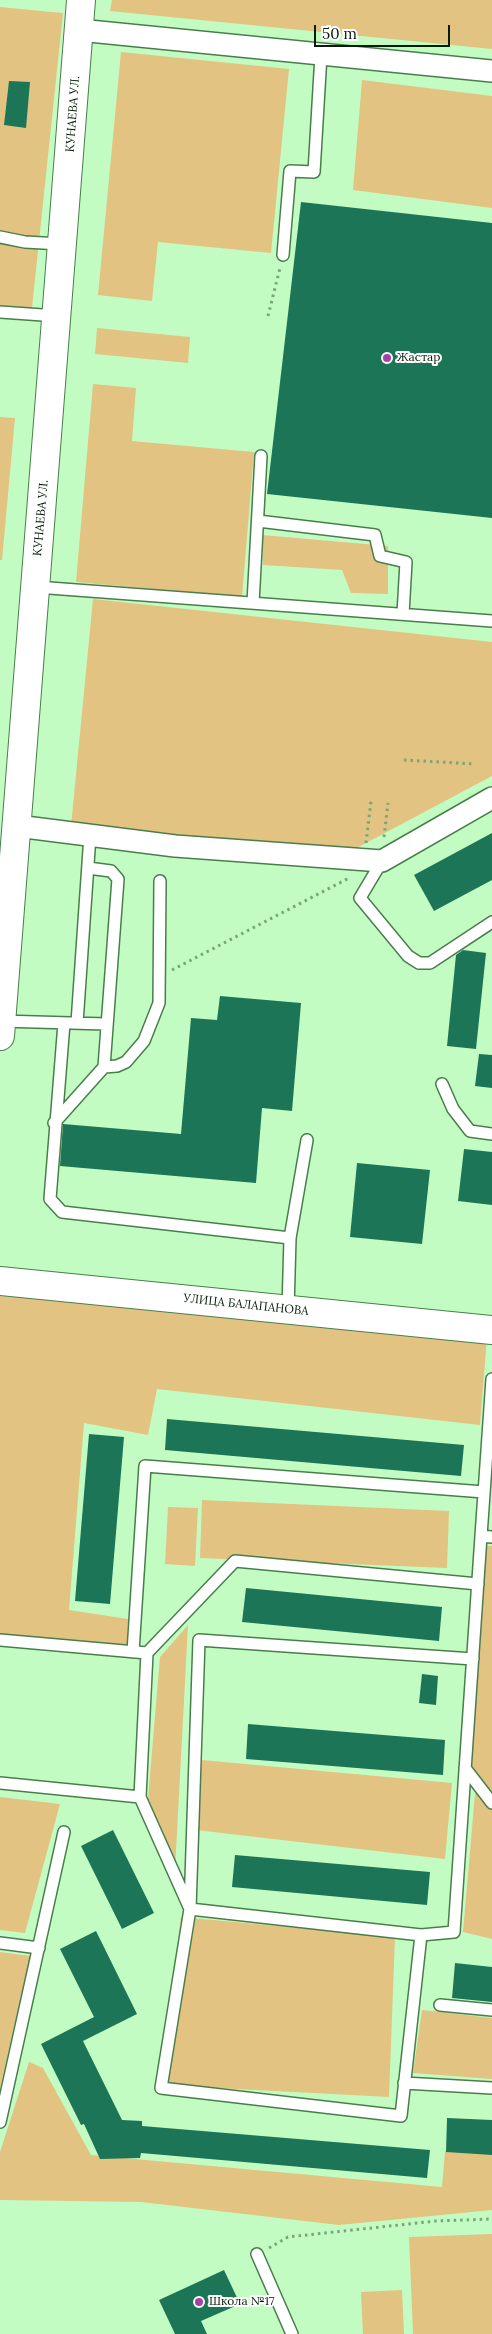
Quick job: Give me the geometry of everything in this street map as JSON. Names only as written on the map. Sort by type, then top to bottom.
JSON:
[{"type":"street","name":"КУНАЕВА УЛ.","points":[[1,1018],[5,899],[17,826],[81,0]]},
{"type":"street","points":[[79,30],[492,71]]},
{"type":"street","points":[[17,826],[175,846],[373,860],[492,798]]},
{"type":"street","name":"УЛИЦА БАЛАПАНОВА","points":[[0,1281],[492,1330]]},
{"type":"lane","points":[[283,255],[290,171],[314,172],[321,55]]},
{"type":"lane","points":[[0,237],[26,242],[63,244]]},
{"type":"lane","points":[[0,312],[58,316]]},
{"type":"lane","points":[[253,603],[261,456]]},
{"type":"lane","points":[[258,521],[375,535],[380,556],[406,562],[403,614]]},
{"type":"lane","points":[[36,587],[492,621]]},
{"type":"lane","points":[[77,1023],[90,835]]},
{"type":"lane","points":[[373,860],[360,898],[408,956],[419,963],[430,963],[492,922]]},
{"type":"lane","points":[[54,1123],[104,1067],[118,880],[110,871],[88,868]]},
{"type":"lane","points":[[104,1067],[117,1066],[126,1062],[144,1041],[159,1003],[161,976],[158,948],[160,881]]},
{"type":"lane","points":[[1,1018],[106,1024]]},
{"type":"lane","points":[[64,1023],[54,1123],[50,1199],[62,1212],[290,1238]]},
{"type":"lane","points":[[442,1084],[453,1109],[470,1131],[492,1134]]},
{"type":"lane","points":[[288,1310],[290,1238],[307,1140]]},
{"type":"lane","points":[[190,1909],[421,1935],[454,1932],[478,1584],[487,1537],[484,1492],[492,1379]]},
{"type":"lane","points":[[133,1652],[145,1466],[484,1492]]},
{"type":"lane","points":[[190,1909],[140,1797],[147,1653],[235,1561],[478,1584]]},
{"type":"lane","points":[[0,1640],[147,1653]]},
{"type":"lane","points":[[421,1935],[401,2116],[161,2088],[190,1909],[199,1640],[473,1659]]},
{"type":"lane","points":[[465,1768],[492,1803]]},
{"type":"lane","points":[[0,1783],[140,1797]]},
{"type":"lane","points":[[0,2122],[64,1832]]},
{"type":"lane","points":[[0,1943],[39,1948]]},
{"type":"lane","points":[[440,2005],[492,2010]]},
{"type":"lane","points":[[404,2083],[492,2088]]},
{"type":"lane","points":[[257,2254],[292,2334]]},
{"type":"path","points":[[268,316],[283,255]]},
{"type":"path","points":[[404,760],[474,764]]},
{"type":"path","points":[[371,801],[373,860]]},
{"type":"path","points":[[161,976],[373,860],[388,803]]},
{"type":"path","points":[[257,2254],[288,2237],[436,2221],[492,2219]]},
{"type":"shaded area","points":[[112,0],[492,0],[492,49],[110,11]]},
{"type":"shaded area","points":[[0,7],[63,13],[32,308],[0,305]]},
{"type":"shaded area","points":[[121,52],[289,69],[271,253],[158,242],[152,301],[98,295]]},
{"type":"shaded area","points":[[362,80],[492,96],[492,208],[353,190]]},
{"type":"shaded area","points":[[97,328],[190,337],[188,363],[95,354]]},
{"type":"shaded area","points":[[93,384],[136,388],[132,441],[254,452],[242,597],[76,582]]},
{"type":"shaded area","points":[[0,417],[15,418],[2,560],[0,560]]},
{"type":"shaded area","points":[[262,535],[388,546],[388,594],[351,593],[342,570],[263,565]]},
{"type":"shaded area","points":[[93,599],[492,642],[492,776],[351,851],[71,826]]},
{"type":"shaded area","points":[[0,1285],[487,1337],[480,1425],[157,1389],[148,1435],[84,1423],[69,1610],[128,1619],[127,1646],[0,1636]]},
{"type":"shaded area","points":[[202,1500],[449,1511],[447,1568],[200,1558]]},
{"type":"shaded area","points":[[168,1507],[198,1508],[195,1566],[165,1564]]},
{"type":"shaded area","points":[[486,1546],[492,1546],[492,1794],[471,1768]]},
{"type":"shaded area","points":[[188,1625],[175,1870],[148,1799],[160,1657]]},
{"type":"shaded area","points":[[202,1760],[452,1783],[445,1859],[196,1830]]},
{"type":"shaded area","points":[[476,1782],[492,1804],[492,1939],[463,1932]]},
{"type":"shaded area","points":[[0,1797],[60,1804],[25,1933],[0,1930]]},
{"type":"shaded area","points":[[181,1917],[395,1937],[389,2097],[160,2085]]},
{"type":"shaded area","points":[[0,1952],[30,1956],[0,2088]]},
{"type":"shaded area","points":[[422,2010],[492,2018],[492,2079],[413,2073]]},
{"type":"shaded area","points":[[29,2062],[43,2068],[91,2155],[442,2187],[445,2151],[492,2153],[492,2210],[339,2225],[141,2202],[0,2200],[0,2152]]},
{"type":"shaded area","points":[[492,2234],[492,2334],[413,2334],[409,2237]]},
{"type":"shaded area","points":[[402,2290],[404,2334],[363,2334],[361,2292]]},
{"type":"building","points":[[9,81],[30,82],[26,128],[4,125]]},
{"type":"building","name":"Жастар","points":[[301,202],[492,223],[492,518],[267,494]]},
{"type":"building","points":[[492,833],[492,880],[434,911],[414,875]]},
{"type":"building","points":[[463,950],[486,953],[476,1049],[447,1046],[456,955]]},
{"type":"building","points":[[220,996],[301,1003],[292,1111],[262,1108],[256,1183],[60,1166],[63,1124],[181,1134],[191,1018],[217,1020]]},
{"type":"building","points":[[479,1054],[492,1055],[492,1088],[475,1086]]},
{"type":"building","points":[[464,1149],[492,1152],[492,1205],[458,1201]]},
{"type":"building","points":[[357,1163],[430,1170],[422,1244],[350,1237]]},
{"type":"building","points":[[167,1419],[464,1445],[461,1476],[165,1450]]},
{"type":"building","points":[[89,1434],[124,1437],[110,1604],[75,1601]]},
{"type":"building","points":[[246,1588],[442,1607],[439,1641],[242,1622]]},
{"type":"building","points":[[422,1674],[438,1676],[436,1705],[419,1703]]},
{"type":"building","points":[[248,1724],[445,1740],[443,1775],[246,1759]]},
{"type":"building","points":[[113,1830],[154,1913],[122,1929],[81,1846]]},
{"type":"building","points":[[235,1855],[430,1872],[427,1905],[232,1887]]},
{"type":"building","points":[[96,1931],[137,2014],[83,2041],[122,2120],[142,2121],[142,2126],[430,2150],[427,2178],[141,2153],[140,2158],[100,2159],[84,2124],[81,2125],[41,2044],[94,2017],[60,1949]]},
{"type":"building","points":[[455,1963],[492,1967],[492,2002],[452,1998]]},
{"type":"building","points":[[447,2118],[492,2120],[492,2155],[446,2152]]},
{"type":"building","name":"Школа №17","points":[[224,2270],[240,2304],[201,2321],[207,2334],[175,2334],[159,2300]]},
{"type":"place","name":"Жастар","points":[[387,358]]},
{"type":"place","name":"Школа №17","points":[[199,2302]]}]
